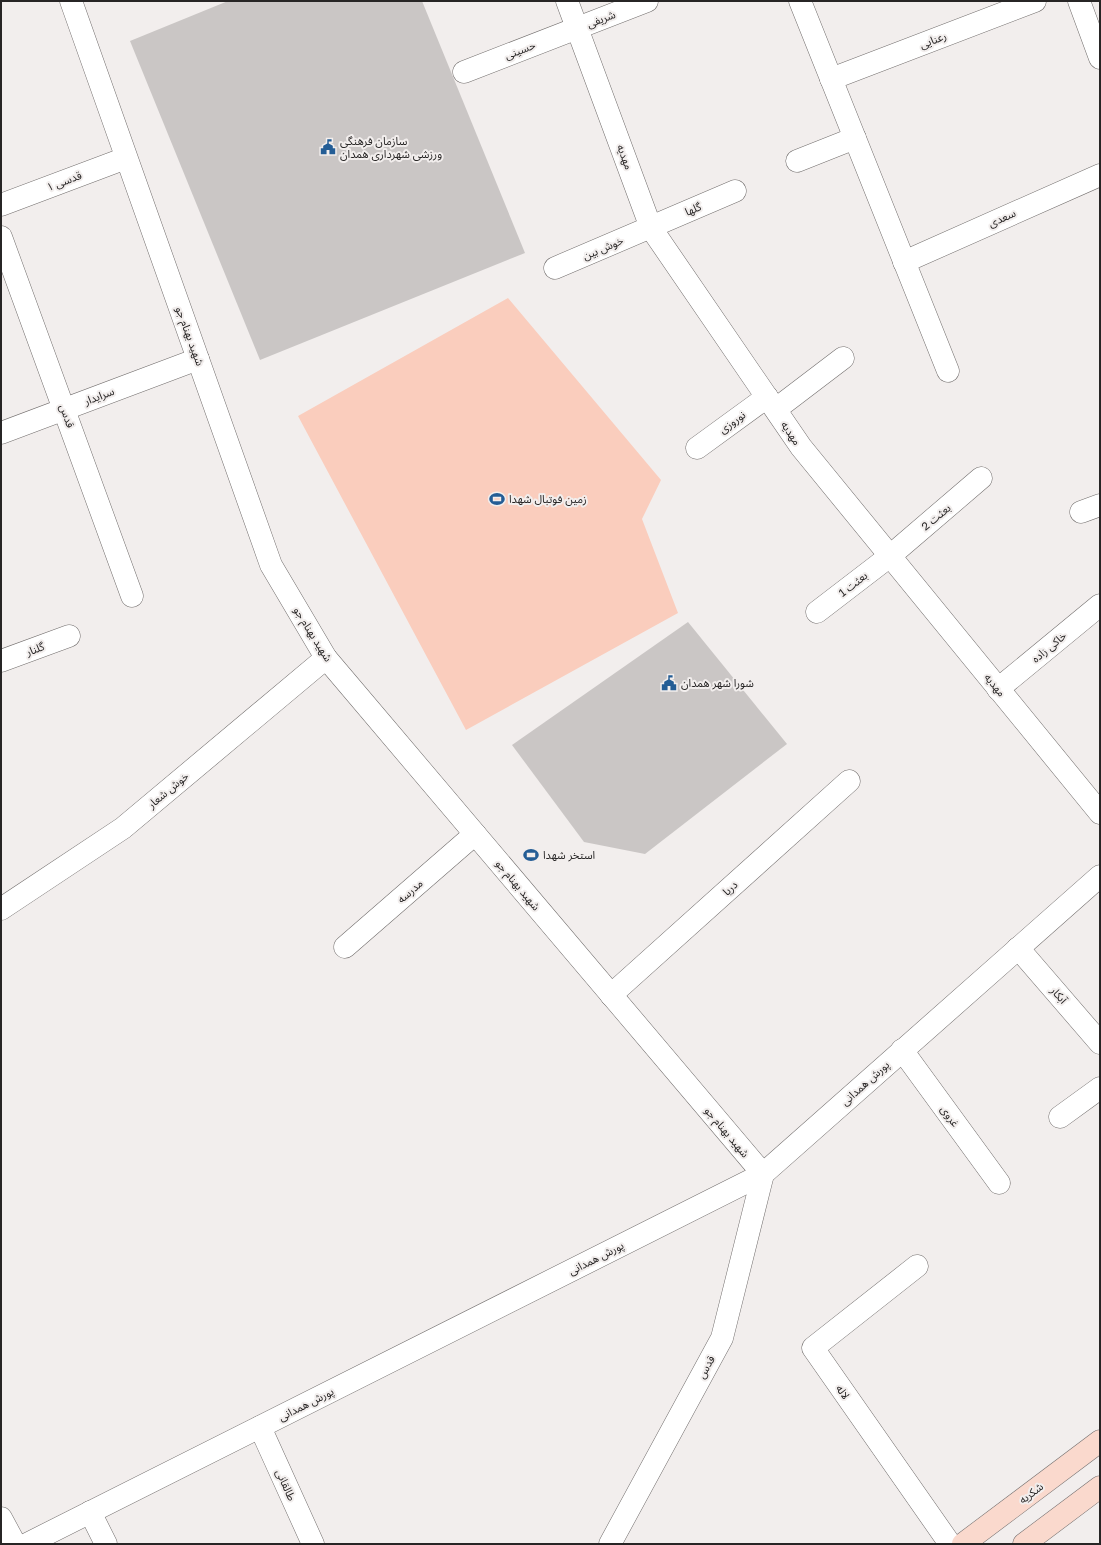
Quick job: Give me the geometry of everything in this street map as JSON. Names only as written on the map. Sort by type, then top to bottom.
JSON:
[{"type":"main road","name":"شکریه","points":[[963,1544],[1100,1441]]},
{"type":"main road","points":[[1024,1544],[1100,1487]]},
{"type":"street","name":"شهید بهنام جو","points":[[71,1],[271,565],[326,658],[763,1174]]},
{"type":"street","name":"مهدیه","points":[[567,1],[651,228],[801,447],[1100,814]]},
{"type":"street","name":"شریفی","points":[[577,28],[647,1]]},
{"type":"street","points":[[800,1],[948,372]]},
{"type":"street","name":"رعنایی","points":[[831,79],[1035,1]]},
{"type":"street","points":[[1079,1],[1100,58]]},
{"type":"street","name":"حسینی","points":[[464,72],[577,28]]},
{"type":"street","points":[[797,161],[855,138]]},
{"type":"street","name":"قدسی ۱","points":[[1,205],[126,158]]},
{"type":"street","name":"سعدی","points":[[904,262],[1100,175]]},
{"type":"street","name":"گلها","points":[[651,228],[736,191]]},
{"type":"street","name":"خوش بین","points":[[555,268],[651,228]]},
{"type":"street","name":"قدس","points":[[1,237],[132,596]]},
{"type":"street","name":"نوروزی","points":[[697,448],[843,358]]},
{"type":"street","name":"سرایدار","points":[[1,433],[198,359]]},
{"type":"street","name":"بعثت 2","points":[[890,556],[982,478]]},
{"type":"street","name":"بعثت 1","points":[[817,612],[890,556]]},
{"type":"street","name":"خاکی زاده","points":[[998,689],[1100,605]]},
{"type":"street","name":"گلنار","points":[[1,662],[68,636]]},
{"type":"street","name":"خوش شعار","points":[[1,909],[123,828],[326,658]]},
{"type":"street","name":"دریا","points":[[611,995],[849,781]]},
{"type":"street","name":"مدرسه","points":[[345,947],[475,834]]},
{"type":"street","name":"پورش همدانی","points":[[27,1544],[763,1174],[1100,876]]},
{"type":"street","name":"آبکار","points":[[1018,948],[1100,1043]]},
{"type":"street","name":"غروی","points":[[902,1050],[999,1183]]},
{"type":"street","points":[[1060,1117],[1100,1088]]},
{"type":"street","name":"قدس","points":[[610,1544],[722,1338],[763,1174]]},
{"type":"street","name":"لاله","points":[[917,1266],[813,1348],[950,1544]]},
{"type":"street","name":"طالقانی","points":[[260,1427],[313,1544]]},
{"type":"street","points":[[90,1512],[106,1544]]},
{"type":"street","points":[[1,1518],[15,1544]]},
{"type":"shaded area","name":"زمین فوتبال شهدا","points":[[508,298],[661,480],[642,519],[678,613],[466,730],[298,416]]},
{"type":"building","name":"سازمان فرهنگی ورزشی شهرداری همدان","points":[[228,1],[422,1],[525,253],[260,360],[130,41]]},
{"type":"building","name":"شورا شهر همدان","points":[[688,622],[787,744],[645,854],[584,842],[512,745]]},
{"type":"place","name":"سازمان فرهنگی ورزشی شهرداری همدان","points":[[328,147]]},
{"type":"place","name":"زمین فوتبال شهدا","points":[[497,499]]},
{"type":"place","name":"شورا شهر همدان","points":[[669,683]]},
{"type":"place","name":"استخر شهدا","points":[[531,855]]}]
